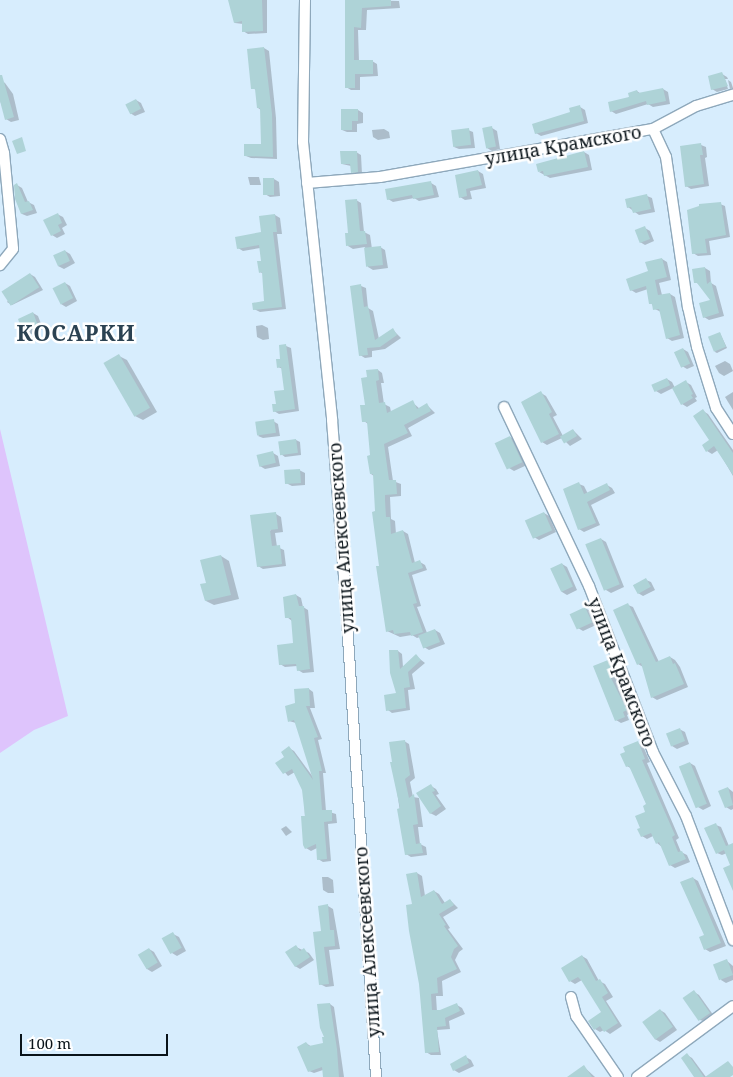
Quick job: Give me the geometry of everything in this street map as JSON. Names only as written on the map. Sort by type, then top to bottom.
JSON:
[{"type":"street","name":"улица Алексеевского","points":[[305,0],[304,142],[332,420],[344,575],[376,1077]]},
{"type":"street","points":[[653,129],[696,106],[733,96]]},
{"type":"street","name":"улица Крамского","points":[[307,183],[380,178],[653,129],[666,157],[688,307],[697,347],[716,408],[733,434]]},
{"type":"street","points":[[0,139],[4,153],[13,249],[0,265]]},
{"type":"street","name":"улица Крамского","points":[[504,407],[589,586],[653,752],[686,816],[733,940]]},
{"type":"street","points":[[571,998],[576,1016],[618,1077]]},
{"type":"street","points":[[637,1077],[733,1006]]},
{"type":"shaded area","points":[[0,429],[68,716],[34,730],[0,753]]},
{"type":"building","points":[[228,0],[262,0],[263,31],[242,32],[242,21],[234,23]]},
{"type":"building","points":[[345,0],[391,0],[391,6],[362,8],[361,28],[354,27],[354,60],[373,60],[373,74],[355,74],[355,88],[345,88]]},
{"type":"building","points":[[264,47],[272,114],[273,157],[244,156],[244,144],[261,144],[260,108],[257,108],[255,89],[251,89],[247,49]]},
{"type":"building","points":[[722,72],[728,86],[711,90],[708,76]]},
{"type":"building","points":[[0,75],[2,75],[14,117],[5,120],[0,101]]},
{"type":"building","points":[[663,88],[666,101],[647,105],[646,101],[610,112],[608,102],[629,97],[628,93],[637,90],[638,93]]},
{"type":"building","points":[[136,99],[141,109],[130,114],[125,104]]},
{"type":"building","points":[[580,105],[584,121],[535,134],[532,124],[570,112],[569,108]]},
{"type":"building","points":[[341,109],[358,109],[358,121],[352,121],[352,130],[341,130]]},
{"type":"building","points":[[492,126],[496,147],[486,149],[482,128]]},
{"type":"building","points":[[469,128],[471,145],[453,147],[451,130]]},
{"type":"building","points":[[22,137],[26,151],[17,154],[12,141]]},
{"type":"building","points":[[701,143],[703,155],[700,155],[704,184],[685,187],[680,146]]},
{"type":"building","points":[[340,151],[357,151],[358,172],[351,173],[350,164],[341,164]]},
{"type":"building","points":[[584,151],[588,167],[544,176],[543,171],[538,172],[536,164]]},
{"type":"building","points":[[478,170],[482,185],[466,189],[467,196],[459,198],[455,175]]},
{"type":"building","points":[[263,178],[274,178],[274,195],[263,195]]},
{"type":"building","points":[[431,181],[434,195],[413,199],[412,195],[387,200],[385,189]]},
{"type":"building","points":[[17,183],[25,202],[29,201],[33,210],[21,214],[15,199],[14,185]]},
{"type":"building","points":[[647,194],[651,209],[633,213],[631,207],[627,208],[625,199]]},
{"type":"building","points":[[357,199],[360,231],[365,231],[367,244],[346,246],[345,233],[348,233],[345,200]]},
{"type":"building","points":[[721,202],[726,235],[705,239],[707,253],[692,254],[687,210],[699,206],[699,204]]},
{"type":"building","points":[[58,213],[62,223],[58,225],[61,231],[51,236],[43,220]]},
{"type":"building","points":[[275,214],[277,232],[273,232],[282,307],[253,310],[252,303],[264,301],[262,272],[259,273],[257,261],[261,261],[259,245],[237,249],[235,237],[261,232],[259,216]]},
{"type":"building","points":[[645,226],[650,239],[640,243],[635,230]]},
{"type":"building","points":[[381,246],[383,265],[366,267],[364,248]]},
{"type":"building","points":[[65,250],[70,261],[58,266],[53,255]]},
{"type":"building","points":[[662,258],[667,277],[655,280],[658,295],[670,293],[680,335],[666,339],[659,309],[653,310],[652,304],[649,304],[646,286],[630,291],[626,279],[648,271],[645,262]]},
{"type":"building","points":[[705,267],[707,284],[711,281],[719,313],[703,318],[699,303],[710,300],[697,283],[694,283],[692,269]]},
{"type":"building","points":[[30,273],[39,287],[11,306],[1,292]]},
{"type":"building","points":[[65,282],[73,298],[61,304],[53,288]]},
{"type":"building","points":[[361,284],[364,307],[368,306],[375,340],[393,328],[397,335],[380,347],[367,348],[368,355],[359,356],[350,286]]},
{"type":"building","points":[[33,312],[38,326],[23,333],[18,319]]},
{"type":"building","points":[[720,332],[726,347],[714,352],[708,337]]},
{"type":"building","points":[[286,344],[295,409],[273,412],[272,404],[276,404],[274,391],[284,390],[281,367],[277,368],[276,359],[280,359],[279,345]]},
{"type":"building","points":[[683,348],[690,363],[681,368],[674,352]]},
{"type":"building","points":[[119,354],[150,408],[134,417],[103,363]]},
{"type":"building","points":[[378,369],[379,380],[376,381],[379,403],[385,402],[387,413],[413,400],[417,409],[427,403],[431,411],[404,425],[408,433],[384,444],[389,480],[396,480],[397,494],[385,495],[386,517],[390,517],[391,534],[403,530],[412,563],[420,560],[423,568],[408,573],[417,603],[413,604],[423,632],[411,636],[410,632],[394,634],[393,630],[386,632],[376,566],[379,566],[372,512],[375,511],[373,474],[370,474],[367,456],[370,455],[367,422],[362,422],[360,405],[365,405],[361,378],[367,377],[366,370]]},
{"type":"building","points":[[667,378],[670,385],[654,392],[651,385]]},
{"type":"building","points":[[686,380],[693,398],[681,405],[672,388]]},
{"type":"building","points":[[541,391],[552,412],[549,414],[559,434],[541,443],[521,402]]},
{"type":"building","points":[[703,409],[733,453],[733,475],[714,446],[706,452],[702,445],[709,440],[693,416]]},
{"type":"building","points":[[274,419],[276,433],[257,436],[255,422]]},
{"type":"building","points":[[573,429],[577,436],[564,443],[560,436]]},
{"type":"building","points":[[510,436],[522,462],[507,469],[495,443]]},
{"type":"building","points":[[296,439],[298,453],[280,455],[278,442]]},
{"type":"building","points":[[273,451],[276,463],[259,467],[257,455]]},
{"type":"building","points":[[300,469],[301,483],[285,484],[284,470]]},
{"type":"building","points":[[579,482],[584,494],[607,483],[610,490],[587,502],[596,523],[578,530],[563,489]]},
{"type":"building","points":[[276,512],[278,529],[270,530],[272,546],[280,545],[282,564],[257,567],[250,515]]},
{"type":"building","points":[[544,512],[552,530],[533,539],[525,521]]},
{"type":"building","points":[[601,538],[620,584],[604,591],[585,544]]},
{"type":"building","points":[[221,555],[231,595],[205,601],[200,584],[206,583],[200,560]]},
{"type":"building","points":[[562,563],[573,587],[561,592],[550,568]]},
{"type":"building","points":[[646,578],[651,587],[638,594],[633,585]]},
{"type":"building","points":[[296,594],[299,606],[304,606],[310,669],[297,671],[296,664],[279,665],[277,645],[293,643],[291,618],[285,618],[283,597]]},
{"type":"building","points":[[628,603],[656,662],[670,656],[684,684],[651,698],[641,663],[637,665],[613,610]]},
{"type":"building","points":[[585,607],[592,622],[577,630],[570,614]]},
{"type":"building","points":[[435,629],[440,642],[423,649],[418,635]]},
{"type":"building","points":[[389,650],[398,650],[400,669],[416,654],[421,660],[408,672],[410,687],[404,688],[406,708],[386,711],[384,695],[396,693],[390,673]]},
{"type":"building","points":[[608,660],[615,677],[611,678],[627,710],[623,712],[625,717],[615,721],[593,666]]},
{"type":"building","points":[[309,688],[310,706],[306,706],[318,737],[314,738],[322,771],[319,771],[322,810],[332,810],[332,821],[324,822],[327,859],[317,860],[316,844],[305,849],[303,845],[301,816],[305,816],[302,790],[292,769],[283,774],[275,763],[284,757],[281,752],[289,746],[313,780],[294,720],[288,722],[285,706],[295,703],[294,689]]},
{"type":"building","points":[[680,728],[685,741],[671,746],[666,733]]},
{"type":"building","points":[[405,740],[410,775],[405,779],[409,798],[414,794],[418,824],[413,825],[416,844],[421,843],[423,853],[405,855],[397,809],[400,808],[390,762],[392,762],[389,742]]},
{"type":"building","points":[[638,741],[645,759],[642,760],[675,835],[672,837],[678,852],[682,851],[686,859],[669,866],[659,842],[656,844],[651,833],[641,837],[637,829],[640,828],[635,816],[645,812],[643,806],[646,804],[629,766],[626,767],[620,754],[625,752],[623,747]]},
{"type":"building","points":[[690,762],[707,804],[696,808],[679,766]]},
{"type":"building","points":[[431,784],[435,791],[432,792],[441,806],[430,814],[416,793]]},
{"type":"building","points":[[728,787],[733,805],[725,808],[718,791]]},
{"type":"building","points":[[716,823],[726,846],[733,843],[733,891],[723,868],[730,865],[724,850],[716,854],[704,828]]},
{"type":"building","points":[[417,872],[421,897],[434,890],[442,904],[450,899],[454,905],[439,914],[446,925],[444,926],[458,946],[454,949],[451,957],[457,969],[437,978],[438,993],[431,994],[432,1010],[440,1010],[457,1003],[460,1011],[445,1018],[446,1026],[437,1027],[439,1052],[425,1053],[419,984],[409,931],[406,905],[412,904],[406,874]]},
{"type":"building","points":[[693,877],[721,943],[704,950],[699,937],[704,935],[680,882]]},
{"type":"building","points":[[328,904],[330,930],[334,930],[335,946],[324,947],[329,984],[319,985],[313,932],[321,931],[318,906]]},
{"type":"building","points":[[173,932],[182,948],[170,954],[162,938]]},
{"type":"building","points":[[296,945],[300,951],[304,948],[310,957],[295,967],[285,952]]},
{"type":"building","points":[[149,948],[158,963],[147,969],[138,955]]},
{"type":"building","points":[[582,955],[596,981],[600,979],[608,993],[602,997],[618,1023],[604,1032],[600,1026],[594,1030],[588,1021],[601,1012],[581,980],[578,977],[569,982],[561,968]]},
{"type":"building","points":[[727,959],[733,975],[719,980],[713,964]]},
{"type":"building","points":[[694,990],[710,1013],[699,1021],[683,998]]},
{"type":"building","points":[[330,1003],[339,1077],[323,1077],[322,1067],[308,1072],[297,1047],[306,1042],[309,1046],[323,1043],[322,1037],[324,1037],[320,1028],[317,1004]]},
{"type":"building","points":[[660,1009],[673,1027],[655,1040],[642,1022]]},
{"type":"building","points":[[687,1053],[704,1077],[694,1077],[681,1058]]},
{"type":"building","points":[[466,1055],[469,1063],[453,1071],[450,1064]]},
{"type":"building","points":[[728,1061],[733,1067],[733,1075],[730,1077],[705,1077]]},
{"type":"building","points":[[584,1065],[592,1077],[567,1077]]},
{"type":"district","name":"КОСАРКИ","points":[[76,333]]}]
